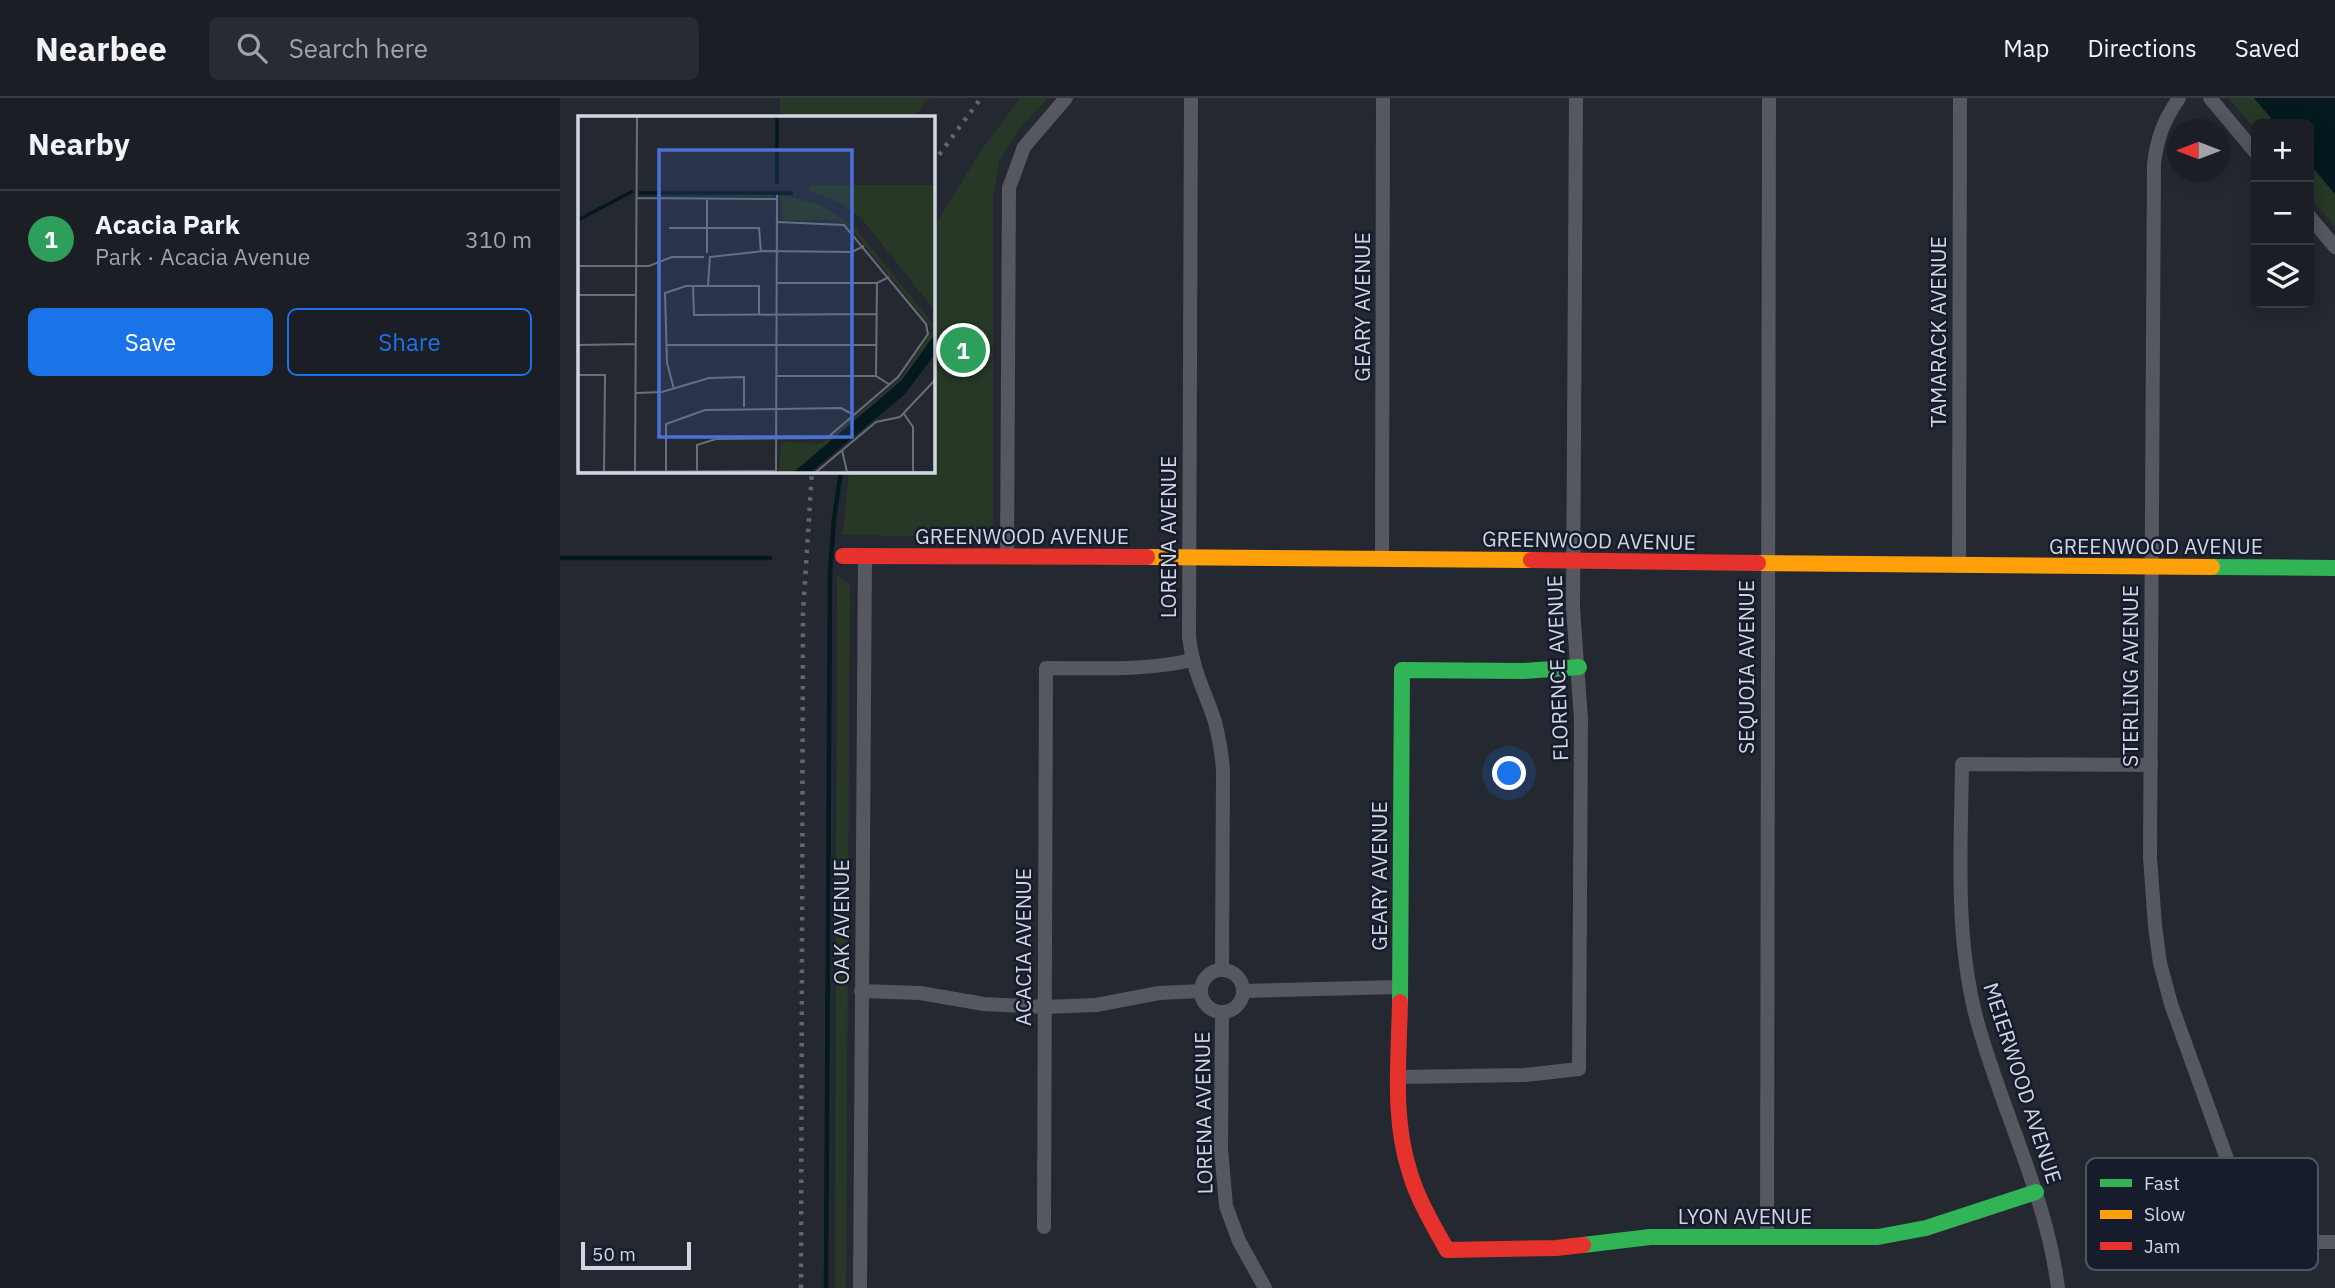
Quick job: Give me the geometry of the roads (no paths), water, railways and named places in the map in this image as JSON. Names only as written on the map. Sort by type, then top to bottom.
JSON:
[{"type":"street","points":[[1007,557],[1009,188],[1024,147],[1066,98]]},
{"type":"street","name":"LORENA AVENUE","points":[[1191,98],[1189,637],[1192,660],[1221,745],[1222,970]]},
{"type":"street","name":"GEARY AVENUE","points":[[1382,559],[1383,98]]},
{"type":"street","name":"FLORENCE AVENUE","points":[[1399,1077],[1525,1075],[1579,1069],[1581,719],[1573,608],[1576,98]]},
{"type":"street","name":"SEQUOIA AVENUE","points":[[1767,1237],[1769,98]]},
{"type":"street","name":"TAMARACK AVENUE","points":[[1959,566],[1960,98]]},
{"type":"street","name":"STERLING AVENUE","points":[[2179,98],[2161,128],[2154,164],[2152,890],[2160,963],[2171,1004],[2227,1158]]},
{"type":"street","points":[[2210,98],[2251,147]]},
{"type":"street","points":[[2314,222],[2335,247]]},
{"type":"street","name":"GREENWOOD AVENUE","points":[[843,556],[2335,568]]},
{"type":"street","name":"OAK AVENUE","points":[[860,1288],[864,556]]},
{"type":"street","name":"ACACIA AVENUE","points":[[1044,1227],[1045,668],[1135,668],[1192,660]]},
{"type":"street","name":"GEARY AVENUE","points":[[1447,1250],[1418,1199],[1403,1152],[1399,1120],[1402,670],[1523,671],[1578,667]]},
{"type":"street","name":"MEIERWOOD AVENUE","points":[[2058,1288],[2047,1229],[1976,1016],[1968,978],[1960,906],[1962,764],[2151,765]]},
{"type":"street","points":[[1222,970],[1234,974],[1243,990],[1235,1008],[1222,1012],[1210,1009],[1205,1004],[1201,991],[1204,979],[1222,970]]},
{"type":"street","points":[[1243,990],[1399,987]]},
{"type":"street","points":[[861,990],[920,993],[984,1004],[1044,1007],[1096,1005],[1159,993],[1201,991]]},
{"type":"street","name":"LORENA AVENUE","points":[[1222,1012],[1221,1149],[1224,1193],[1230,1223],[1265,1288]]},
{"type":"street","name":"LYON AVENUE","points":[[1447,1250],[1556,1248],[1650,1237],[1850,1238],[1906,1233],[2036,1192]]},
{"type":"waterway","points":[[826,1288],[830,573],[841,472]]},
{"type":"waterway","points":[[560,558],[770,558]]},
{"type":"railway","points":[[934,162],[981,98]]},
{"type":"railway","points":[[801,1288],[803,613],[812,472]]},
{"type":"place","name":"Acacia Park","points":[[963,350]]}]
